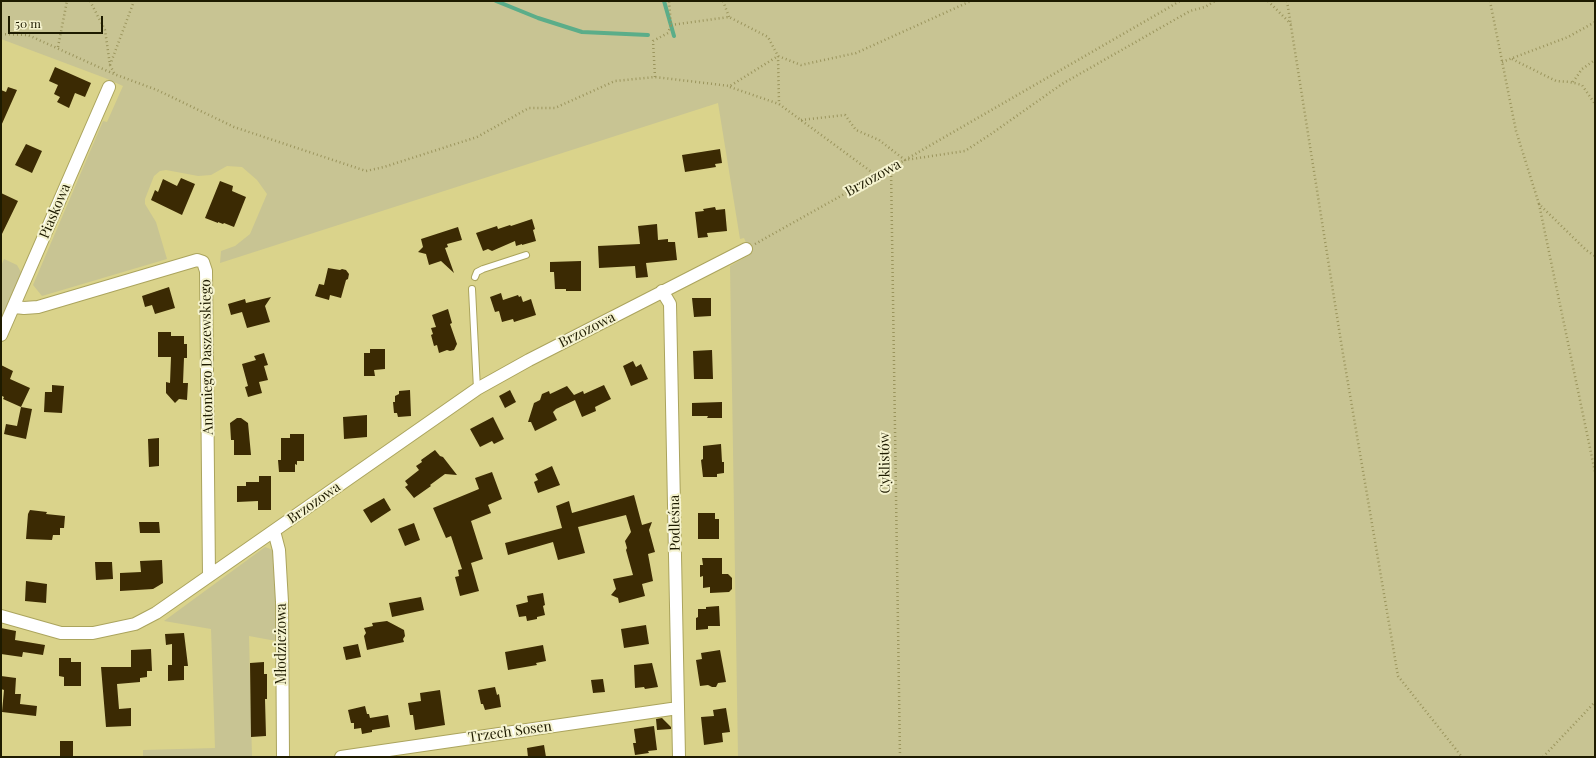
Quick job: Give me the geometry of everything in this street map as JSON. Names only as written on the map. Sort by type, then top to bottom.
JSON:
[{"type":"street","name":"Piaskowa","points":[[1,335],[109,87]]},
{"type":"street","name":"Brzozowa","points":[[1,616],[61,633],[93,633],[113,630],[135,624],[156,613],[477,389],[529,360],[746,249]]},
{"type":"street","name":"Antoniego Daszewskiego","points":[[14,307],[38,307],[197,260],[203,262],[206,271],[209,576]]},
{"type":"street","name":"Podleśna","points":[[662,292],[670,304],[679,757]]},
{"type":"street","name":"Młodzieżowa","points":[[274,531],[279,550],[282,602],[284,757]]},
{"type":"street","name":"Trzech Sosen","points":[[341,757],[678,708]]},
{"type":"lane","points":[[475,277],[477,272],[483,269],[526,255]]},
{"type":"lane","points":[[472,288],[477,389]]},
{"type":"path","points":[[58,47],[67,1]]},
{"type":"path","points":[[90,1],[106,30],[110,65],[114,74],[109,87]]},
{"type":"path","points":[[110,65],[134,1]]},
{"type":"path","points":[[654,77],[654,41],[668,33],[671,26],[670,1]]},
{"type":"path","points":[[723,1],[729,17]]},
{"type":"path","points":[[778,56],[801,65],[856,53],[971,1]]},
{"type":"path","name":"Brzozowa","points":[[746,249],[905,160],[1180,1]]},
{"type":"path","points":[[801,120],[845,115],[856,130],[879,140],[905,160],[965,151],[1062,84],[1190,11],[1205,7],[1215,1]]},
{"type":"path","points":[[1268,1],[1292,24]]},
{"type":"path","points":[[1287,1],[1292,24],[1342,348],[1398,676],[1462,757]]},
{"type":"path","points":[[1490,1],[1516,131],[1539,204],[1595,472]]},
{"type":"path","points":[[671,26],[729,17],[768,37],[778,56],[779,104]]},
{"type":"path","points":[[1502,62],[1568,37],[1595,22]]},
{"type":"path","points":[[1,34],[28,35],[58,47],[114,74],[157,90],[234,127],[366,172],[477,137],[529,108],[554,108],[615,81],[654,77],[730,86],[779,104],[877,176]]},
{"type":"path","points":[[730,86],[778,56]]},
{"type":"path","points":[[1511,59],[1556,81],[1573,82],[1582,85],[1595,104]]},
{"type":"path","points":[[1573,82],[1582,69],[1595,60]]},
{"type":"path","name":"Cyklistów","points":[[890,168],[900,757]]},
{"type":"path","points":[[1539,204],[1586,250],[1595,256]]},
{"type":"path","points":[[1543,757],[1595,702]]},
{"type":"shaded area","points":[[1,1],[1595,1],[1595,757],[738,757],[730,266],[751,254],[744,238],[740,239],[718,103],[220,263],[221,251],[235,246],[250,234],[267,194],[257,180],[242,167],[227,166],[211,175],[198,176],[166,170],[160,171],[154,176],[145,199],[145,204],[156,222],[167,259],[42,296],[33,285],[103,121],[107,122],[123,86],[1,39]]},
{"type":"shaded area","points":[[4,259],[17,265],[22,274],[1,321],[1,266]]},
{"type":"shaded area","points":[[265,547],[273,550],[276,560],[276,641],[249,636],[252,757],[143,757],[143,750],[215,748],[211,629],[164,621]]},
{"type":"building","points":[[55,67],[91,83],[85,97],[75,93],[69,108],[57,102],[60,97],[54,94],[58,85],[49,81]]},
{"type":"building","points":[[8,87],[17,90],[1,126],[1,90],[6,92]]},
{"type":"building","points":[[26,144],[42,151],[32,173],[15,165]]},
{"type":"building","points":[[720,149],[722,163],[715,164],[716,167],[685,172],[682,155]]},
{"type":"building","points":[[181,178],[195,184],[182,215],[151,200],[155,190],[158,192],[163,179],[177,186]]},
{"type":"building","points":[[220,181],[233,186],[232,191],[246,197],[234,227],[205,218]]},
{"type":"building","points":[[1,193],[18,201],[1,236]]},
{"type":"building","points":[[715,207],[716,210],[725,209],[727,231],[707,233],[708,237],[698,238],[695,212],[704,211],[703,209]]},
{"type":"building","points":[[532,219],[536,241],[516,246],[515,241],[492,251],[488,249],[483,251],[476,233],[497,226],[498,229],[511,226]]},
{"type":"building","points":[[657,224],[658,240],[668,239],[668,242],[675,242],[677,260],[646,263],[648,277],[636,278],[635,266],[599,268],[598,246],[640,244],[638,226]]},
{"type":"building","points":[[458,227],[462,240],[447,244],[448,247],[445,248],[454,273],[441,261],[429,265],[426,254],[418,252],[423,247],[421,239]]},
{"type":"building","points":[[581,261],[581,291],[555,289],[554,272],[550,272],[550,262]]},
{"type":"building","points":[[328,268],[346,270],[349,274],[341,298],[330,295],[329,300],[315,296],[319,284],[324,285]]},
{"type":"building","points":[[169,287],[175,308],[155,314],[152,305],[145,307],[142,296]]},
{"type":"building","points":[[501,293],[503,300],[518,295],[519,297],[521,296],[523,302],[531,299],[536,315],[514,322],[513,319],[502,322],[499,311],[495,312],[490,297]]},
{"type":"building","points":[[271,297],[265,306],[270,322],[247,328],[242,312],[231,315],[228,304],[245,299],[246,303]]},
{"type":"building","points":[[692,298],[711,298],[711,316],[694,317]]},
{"type":"building","points":[[448,309],[452,323],[450,324],[457,344],[454,350],[447,350],[439,353],[437,345],[434,346],[431,335],[433,334],[431,328],[436,327],[432,315]]},
{"type":"building","points":[[158,332],[171,332],[171,336],[184,336],[184,344],[187,344],[187,358],[184,358],[183,383],[188,383],[187,400],[179,399],[175,403],[166,393],[166,382],[170,383],[171,357],[158,357]]},
{"type":"building","points":[[370,349],[385,349],[385,369],[374,370],[375,376],[364,376],[364,353],[370,353]]},
{"type":"building","points":[[712,350],[713,379],[694,379],[693,351]]},
{"type":"building","points":[[264,353],[268,365],[264,366],[268,380],[259,382],[262,393],[248,397],[245,387],[248,386],[242,364],[256,360],[254,356]]},
{"type":"building","points":[[633,361],[636,367],[641,364],[648,379],[631,386],[623,366]]},
{"type":"building","points":[[1,365],[13,371],[10,379],[30,388],[21,407],[3,399],[4,397],[2,396],[1,398]]},
{"type":"building","points":[[52,385],[64,386],[62,413],[44,412],[45,392],[52,392]]},
{"type":"building","points":[[604,385],[611,399],[595,407],[596,411],[582,417],[575,400],[553,412],[557,420],[535,431],[531,422],[528,422],[534,403],[540,400],[542,394],[549,391],[550,394],[567,386],[574,395],[583,391],[584,394]]},
{"type":"building","points":[[410,390],[411,416],[398,417],[397,413],[394,413],[393,402],[395,402],[395,396],[399,394],[399,391]]},
{"type":"building","points":[[510,390],[516,402],[505,408],[499,396]]},
{"type":"building","points":[[722,402],[722,418],[692,416],[692,403]]},
{"type":"building","points":[[21,407],[32,409],[26,439],[4,434],[6,424],[17,426]]},
{"type":"building","points":[[367,415],[367,437],[344,439],[343,417]]},
{"type":"building","points":[[493,417],[504,439],[494,444],[492,441],[480,447],[470,429]]},
{"type":"building","points":[[237,418],[241,418],[248,423],[251,455],[234,455],[234,440],[231,440],[230,423]]},
{"type":"building","points":[[290,434],[304,434],[304,461],[297,461],[297,465],[295,464],[295,472],[279,472],[278,460],[281,460],[281,438],[290,438]]},
{"type":"building","points":[[159,438],[159,466],[149,467],[148,439]]},
{"type":"building","points":[[721,444],[724,473],[717,474],[717,477],[703,477],[701,460],[703,459],[703,446]]},
{"type":"building","points":[[435,450],[440,456],[443,457],[457,475],[445,474],[414,498],[405,487],[408,485],[405,481],[419,470],[416,466],[422,462],[421,460]]},
{"type":"building","points":[[552,466],[560,485],[538,493],[534,482],[538,480],[535,474]]},
{"type":"building","points":[[492,472],[502,499],[488,505],[491,513],[471,521],[483,559],[471,563],[479,591],[460,596],[455,577],[459,576],[458,570],[462,569],[451,536],[446,538],[433,508],[479,489],[475,478]]},
{"type":"building","points":[[259,476],[271,476],[271,510],[258,510],[258,501],[237,502],[237,486],[246,486],[246,482],[259,482]]},
{"type":"building","points":[[634,495],[642,525],[652,522],[649,530],[655,552],[648,554],[653,581],[642,584],[645,596],[619,603],[618,598],[611,595],[616,589],[613,579],[633,575],[626,550],[627,548],[625,541],[631,532],[626,515],[578,527],[585,553],[558,560],[553,542],[508,555],[505,543],[562,528],[556,506],[569,501],[572,513]]},
{"type":"building","points":[[384,498],[391,510],[371,523],[363,510]]},
{"type":"building","points":[[30,510],[47,512],[46,514],[65,516],[64,528],[60,528],[60,535],[53,535],[52,540],[26,539],[28,514]]},
{"type":"building","points":[[698,513],[715,513],[715,519],[719,519],[719,539],[698,539]]},
{"type":"building","points":[[139,522],[159,522],[160,533],[140,533]]},
{"type":"building","points":[[414,523],[420,540],[405,546],[398,529]]},
{"type":"building","points":[[702,558],[722,558],[722,574],[728,574],[732,578],[732,589],[729,592],[710,593],[710,587],[703,588],[703,576],[700,577],[700,565],[703,565]]},
{"type":"building","points":[[162,560],[163,583],[153,589],[120,591],[120,573],[141,572],[140,561]]},
{"type":"building","points":[[95,562],[112,562],[113,579],[96,580]]},
{"type":"building","points":[[26,581],[47,584],[46,603],[25,601]]},
{"type":"building","points":[[543,593],[545,615],[537,617],[537,619],[527,621],[526,616],[519,617],[516,605],[528,602],[527,596]]},
{"type":"building","points":[[421,597],[424,610],[392,617],[389,603]]},
{"type":"building","points":[[719,606],[720,626],[708,626],[708,629],[696,630],[698,609]]},
{"type":"building","points":[[387,621],[404,630],[404,642],[367,650],[364,636],[366,633],[364,628],[373,626],[372,623]]},
{"type":"building","points":[[646,625],[649,644],[624,648],[621,629]]},
{"type":"building","points":[[1,628],[16,631],[15,640],[45,645],[43,655],[23,652],[22,657],[1,654]]},
{"type":"building","points":[[184,633],[188,666],[184,666],[184,680],[168,681],[168,665],[172,665],[172,644],[166,645],[165,634]]},
{"type":"building","points":[[358,644],[361,657],[346,660],[343,647]]},
{"type":"building","points":[[543,645],[546,661],[536,663],[537,665],[508,670],[505,652]]},
{"type":"building","points":[[151,649],[152,671],[147,671],[147,677],[140,678],[140,682],[117,684],[119,709],[131,708],[131,726],[106,727],[101,667],[131,667],[131,650]]},
{"type":"building","points":[[720,650],[726,682],[718,683],[716,687],[708,685],[700,686],[696,660],[702,659],[701,653]]},
{"type":"building","points":[[59,658],[71,658],[71,662],[81,662],[81,686],[64,686],[64,677],[59,676]]},
{"type":"building","points":[[264,662],[264,674],[267,674],[267,699],[265,699],[266,736],[251,737],[250,663]]},
{"type":"building","points":[[652,663],[658,687],[645,689],[644,687],[635,688],[634,665]]},
{"type":"building","points":[[1,676],[16,678],[15,694],[21,694],[20,704],[37,706],[36,716],[2,712],[4,690],[1,689]]},
{"type":"building","points":[[603,679],[605,692],[593,693],[591,680]]},
{"type":"building","points":[[495,687],[497,695],[499,694],[501,707],[485,710],[483,704],[481,704],[478,690]]},
{"type":"building","points":[[440,690],[445,725],[415,730],[413,715],[410,715],[408,703],[421,701],[420,693]]},
{"type":"building","points":[[365,706],[367,714],[369,714],[370,718],[388,715],[390,727],[372,730],[372,732],[362,734],[361,728],[354,729],[354,723],[351,723],[348,710]]},
{"type":"building","points":[[726,708],[730,732],[722,733],[723,742],[704,745],[701,717],[714,716],[713,710]]},
{"type":"building","points":[[662,718],[671,727],[671,729],[657,730],[656,719]]},
{"type":"building","points":[[654,726],[657,750],[635,755],[633,743],[636,743],[634,729]]},
{"type":"building","points":[[60,741],[73,741],[73,757],[60,757]]},
{"type":"building","points":[[544,745],[546,757],[528,757],[527,748]]},
{"type":"waterway","points":[[496,1],[538,18],[582,32],[648,35]]},
{"type":"waterway","points":[[664,1],[674,36]]}]
